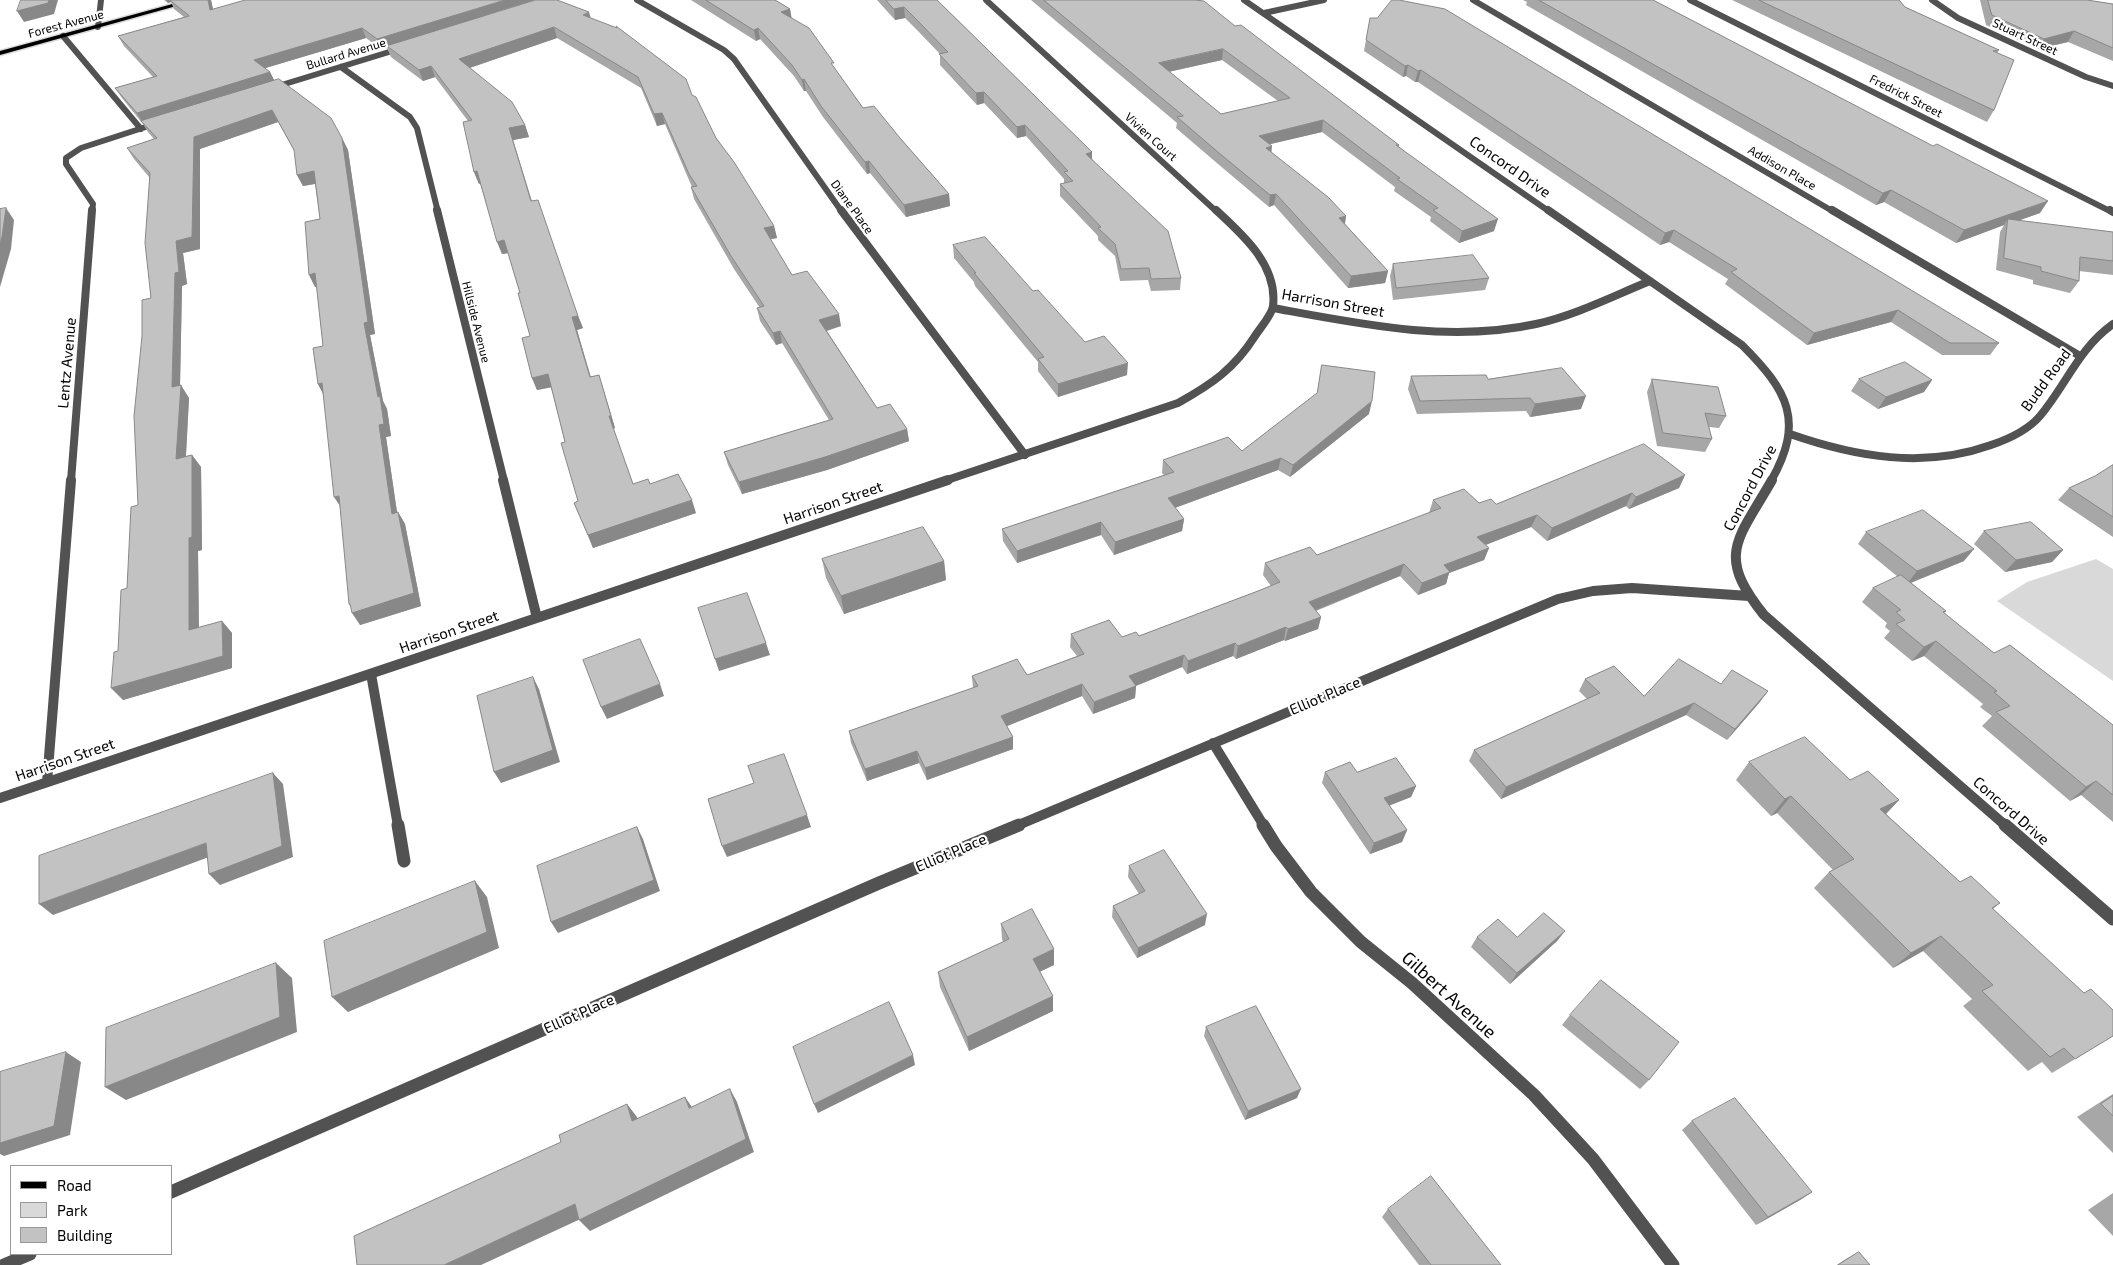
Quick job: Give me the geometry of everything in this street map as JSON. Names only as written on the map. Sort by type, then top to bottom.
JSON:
[{"type":"main road","name":"Forest Avenue","points":[[0,53],[195,0]]},
{"type":"street","points":[[98,27],[101,0]]},
{"type":"street","name":"Diane Place","points":[[637,0],[724,50],[734,60],[864,243],[1024,455]]},
{"type":"street","name":"Vivien Court","points":[[986,0],[1046,58],[1246,238],[1261,257],[1270,276],[1273,298],[1272,308]]},
{"type":"street","name":"Concord Drive","points":[[1244,0],[1742,345],[1763,366],[1779,387],[1788,410],[1790,434],[1785,453],[1737,542],[1735,562],[1742,585],[1764,615],[2113,919]]},
{"type":"street","points":[[1264,14],[1324,0]]},
{"type":"street","name":"Addison Place","points":[[1473,0],[2080,356]]},
{"type":"street","name":"Fredrick Street","points":[[1690,0],[2113,212]]},
{"type":"street","name":"Stuart Street","points":[[1932,0],[1958,18],[2078,73],[2113,86]]},
{"type":"street","points":[[63,36],[142,129],[170,120]]},
{"type":"street","name":"Bullard Avenue","points":[[265,90],[406,47]]},
{"type":"street","name":"Hillside Avenue","points":[[340,67],[410,117],[417,128],[537,618]]},
{"type":"street","name":"Lentz Avenue","points":[[48,782],[93,204],[66,164],[66,158],[81,148],[142,129]]},
{"type":"street","name":"Harrison Street","points":[[0,798],[1178,403],[1206,388],[1227,372],[1238,360],[1272,308],[1372,326],[1416,331],[1496,330],[1535,324],[1566,315],[1650,281]]},
{"type":"street","name":"Budd Road","points":[[1790,434],[1842,451],[1882,458],[1914,459],[1953,455],[1990,446],[2017,434],[2039,417],[2087,346],[2104,329],[2113,324]]},
{"type":"street","name":"Elliot Place","points":[[172,1192],[870,887],[1558,599],[1593,591],[1632,588],[1749,596]]},
{"type":"street","points":[[371,674],[404,861]]},
{"type":"street","name":"Gilbert Avenue","points":[[1213,743],[1276,846],[1311,892],[1361,942],[1412,983],[1534,1095],[1593,1159],[1672,1265]]},
{"type":"street","points":[[4,1265],[28,1255]]},
{"type":"green space","points":[[2096,559],[2113,569],[2113,681],[1997,601],[2027,582]]},
{"type":"building","points":[[21,0],[49,0],[48,3],[17,11]]},
{"type":"building","points":[[170,0],[208,0],[210,10],[245,0],[505,0],[377,39],[362,28],[254,60],[270,72],[137,113],[115,88],[157,76],[118,36],[189,16]]},
{"type":"building","points":[[536,0],[557,0],[589,12],[583,15],[617,28],[616,26],[686,79],[692,95],[696,97],[716,138],[734,162],[774,226],[764,228],[792,275],[807,271],[839,314],[819,320],[877,408],[890,404],[907,429],[825,457],[739,482],[724,452],[833,419],[780,331],[773,333],[757,308],[764,306],[731,256],[691,187],[697,186],[689,174],[662,113],[654,114],[638,77],[554,27],[459,59],[512,102],[525,125],[509,128],[531,201],[538,200],[578,316],[572,317],[590,377],[599,375],[611,416],[609,416],[633,484],[648,479],[650,484],[678,474],[692,500],[588,535],[574,503],[578,501],[561,443],[565,442],[548,374],[532,378],[522,338],[530,336],[518,293],[520,293],[504,240],[497,242],[477,171],[474,172],[463,122],[472,120],[431,66],[419,70],[387,46]]},
{"type":"building","points":[[706,0],[775,0],[790,9],[781,12],[809,28],[863,108],[874,106],[949,194],[904,205],[869,161],[865,162],[821,106],[804,79],[802,80],[792,65],[758,28],[754,30]]},
{"type":"building","points":[[886,0],[937,0],[1092,152],[1086,154],[1168,231],[1181,278],[1151,279],[1149,268],[1121,269],[1115,244],[1098,228],[1101,227],[1060,184],[1073,181],[1064,172],[1068,171],[1025,125],[1017,127],[984,92],[976,93],[939,54],[948,52],[904,7],[894,9]]},
{"type":"building","points":[[1044,0],[1204,1],[1235,26],[1241,25],[1399,145],[1396,145],[1498,219],[1462,231],[1433,210],[1438,208],[1397,179],[1400,178],[1323,120],[1259,136],[1272,146],[1266,148],[1328,197],[1346,216],[1339,218],[1388,271],[1351,276],[1276,194],[1270,195],[1177,117],[1183,116]],"holes":[[[1223,49],[1290,98],[1221,114],[1159,63]]]},
{"type":"building","points":[[1392,0],[1445,9],[1999,343],[1950,343],[1898,310],[1814,333],[1731,272],[1737,269],[1674,230],[1665,233],[1421,70],[1418,71],[1408,65],[1405,66],[1366,40],[1370,18],[1377,18]]},
{"type":"building","points":[[1539,0],[1653,0],[1933,146],[1937,144],[2048,201],[1964,230],[1891,190],[1883,193]]},
{"type":"building","points":[[1759,0],[1899,0],[1905,7],[1999,50],[1993,51],[2014,60],[1994,110]]},
{"type":"building","points":[[1988,0],[2087,0],[2113,4],[2113,48],[2074,31],[2044,39],[1992,15]]},
{"type":"building","points":[[279,79],[331,118],[342,138],[368,322],[364,323],[378,397],[380,396],[384,424],[379,425],[392,514],[398,512],[414,593],[352,613],[349,604],[339,496],[334,497],[322,383],[318,384],[313,348],[323,346],[315,273],[309,275],[305,222],[320,219],[314,171],[297,175],[294,150],[272,110],[194,137],[192,237],[176,241],[179,272],[175,273],[172,387],[181,385],[176,459],[192,455],[192,537],[189,538],[189,630],[222,621],[223,656],[111,688],[114,652],[118,651],[121,590],[127,588],[131,507],[138,505],[134,416],[142,336],[142,300],[151,298],[145,243],[150,173],[127,148],[157,138],[141,121]]},
{"type":"building","points":[[6,208],[2,237],[0,244],[0,209]]},
{"type":"building","points":[[2008,219],[2113,232],[2113,261],[2080,257],[2079,281],[2041,271],[2041,267],[2004,258]]},
{"type":"building","points":[[985,237],[1033,291],[1038,290],[1085,342],[1104,336],[1128,363],[1058,384],[1038,359],[1044,357],[953,245]]},
{"type":"building","points":[[1473,255],[1489,278],[1396,288],[1393,264]]},
{"type":"building","points":[[1905,362],[1932,380],[1886,397],[1859,379]]},
{"type":"building","points":[[1322,365],[1375,372],[1372,401],[1293,465],[1281,458],[1168,498],[1184,519],[1115,542],[1101,522],[1017,551],[1002,529],[1174,472],[1163,460],[1228,437],[1242,451],[1317,393]]},
{"type":"building","points":[[1562,368],[1586,396],[1535,404],[1530,398],[1420,401],[1411,376],[1486,375],[1488,379]]},
{"type":"building","points":[[1652,379],[1718,387],[1726,416],[1705,413],[1712,439],[1663,433]]},
{"type":"building","points":[[1644,444],[1685,475],[1636,497],[1632,493],[1552,528],[1537,515],[1477,537],[1489,548],[1444,565],[1450,572],[1422,583],[1404,564],[1309,602],[1321,617],[1288,629],[1286,627],[1238,646],[1235,643],[1188,661],[1184,655],[1129,676],[1136,686],[1094,702],[1082,684],[1001,716],[1013,737],[925,768],[917,751],[865,769],[849,731],[978,686],[972,676],[1017,659],[1027,675],[1084,654],[1071,634],[1109,620],[1122,637],[1136,632],[1139,636],[1258,591],[1280,582],[1265,563],[1310,547],[1317,555],[1441,508],[1433,500],[1464,489],[1479,503],[1491,499],[1496,504]]},
{"type":"building","points":[[2113,465],[2113,517],[2069,488]]},
{"type":"building","points":[[1923,510],[1974,549],[1917,571],[1866,532]]},
{"type":"building","points":[[2031,522],[2063,550],[2016,560],[1984,531]]},
{"type":"building","points":[[923,527],[944,561],[841,596],[822,559]]},
{"type":"building","points":[[1901,575],[1994,653],[2010,645],[2113,725],[2113,795],[2096,781],[2086,787],[1996,712],[2010,706],[1994,692],[1997,691],[1936,641],[1924,647],[1896,624],[1905,620],[1896,612],[1901,610],[1873,588]]},
{"type":"building","points":[[747,593],[766,643],[715,659],[698,608]]},
{"type":"building","points":[[640,639],[660,684],[601,707],[583,660]]},
{"type":"building","points":[[1679,659],[1721,684],[1732,670],[1768,691],[1735,729],[1694,703],[1506,787],[1474,750],[1600,693],[1585,679],[1614,666],[1644,696]]},
{"type":"building","points":[[533,677],[553,750],[494,772],[477,696]]},
{"type":"building","points":[[1805,737],[1850,780],[1868,771],[1899,800],[1880,809],[1960,882],[1971,876],[2000,903],[1992,908],[2084,993],[2091,989],[2113,1010],[2113,1036],[2075,1059],[2064,1048],[2050,1057],[1982,991],[1993,985],[1941,936],[1911,953],[1829,872],[1854,859],[1791,796],[1785,799],[1749,762]]},
{"type":"building","points":[[784,754],[807,815],[722,846],[708,799],[754,783],[748,766]]},
{"type":"building","points":[[1396,758],[1416,786],[1384,798],[1407,830],[1374,843],[1325,772],[1350,762],[1357,772]]},
{"type":"building","points":[[273,773],[282,846],[209,874],[206,843],[39,904],[39,856]]},
{"type":"building","points":[[637,827],[654,880],[551,922],[537,866]]},
{"type":"building","points":[[1164,850],[1207,914],[1138,948],[1113,906],[1145,891],[1129,866]]},
{"type":"building","points":[[475,881],[487,932],[332,997],[324,941]]},
{"type":"building","points":[[1032,909],[1054,949],[1033,959],[1053,996],[967,1037],[938,972],[1009,939],[1001,924]]},
{"type":"building","points":[[1544,913],[1565,931],[1517,973],[1477,937],[1498,919],[1517,937]]},
{"type":"building","points":[[276,963],[280,1017],[105,1087],[106,1028]]},
{"type":"building","points":[[1601,980],[1679,1042],[1649,1080],[1570,1015]]},
{"type":"building","points":[[889,1002],[913,1055],[814,1104],[793,1047]]},
{"type":"building","points":[[1256,1006],[1301,1089],[1248,1111],[1206,1027]]},
{"type":"building","points":[[66,1052],[54,1126],[0,1143],[0,1072]]},
{"type":"building","points":[[730,1089],[746,1139],[579,1220],[575,1204],[444,1265],[357,1265],[354,1236],[561,1142],[559,1135],[627,1104],[632,1121],[685,1097],[689,1108]]},
{"type":"building","points":[[2113,1096],[2113,1116],[2101,1104]]},
{"type":"building","points":[[1735,1098],[1812,1192],[1768,1217],[1692,1121]]},
{"type":"building","points":[[1431,1176],[1501,1265],[1431,1265],[1388,1209]]},
{"type":"building","points":[[1859,1252],[1870,1265],[1838,1265]]}]
